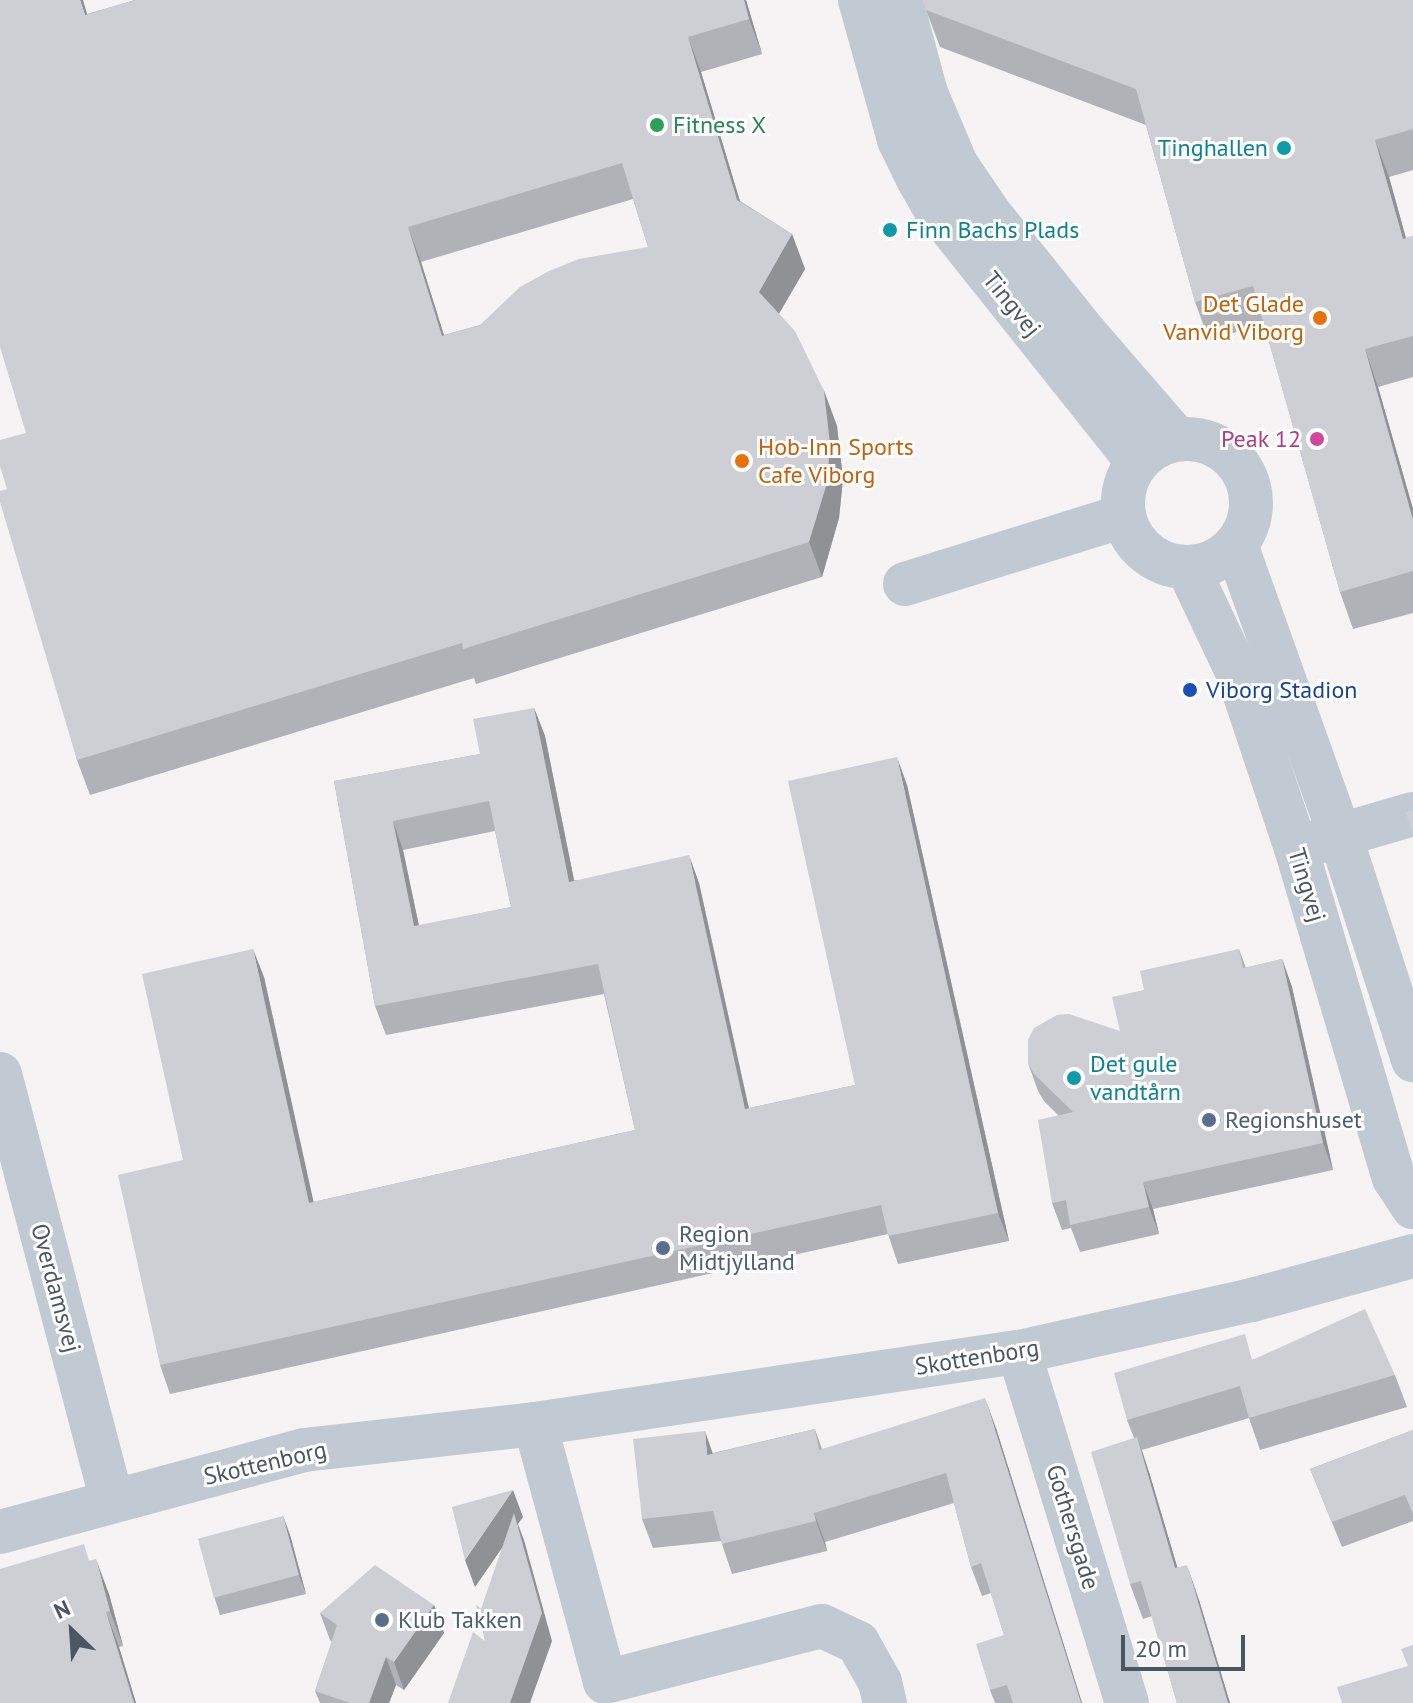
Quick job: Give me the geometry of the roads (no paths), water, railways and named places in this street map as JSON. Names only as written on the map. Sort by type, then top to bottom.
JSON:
[{"type":"street","name":"Tingvej","points":[[860,0],[894,125],[935,208],[1137,461]]},
{"type":"street","name":"Tingvej","points":[[901,0],[926,93],[956,164],[989,213],[1086,334],[1177,439]]},
{"type":"street","points":[[1177,439],[1213,444],[1229,454],[1241,468],[1251,499],[1250,516],[1236,545],[1205,565],[1188,568],[1165,564],[1146,554],[1131,537],[1123,516],[1122,497],[1127,478],[1137,461],[1162,443],[1177,439]]},
{"type":"street","points":[[905,584],[1123,516]]},
{"type":"street","name":"Tingvej","points":[[1236,545],[1340,835],[1413,1060]]},
{"type":"street","name":"Tingvej","points":[[1188,568],[1238,674],[1296,848],[1394,1178],[1413,1207]]},
{"type":"street","points":[[1296,848],[1413,814]]},
{"type":"street","name":"Overdamsvej","points":[[0,1074],[112,1501]]},
{"type":"street","name":"Skottenborg","points":[[0,1532],[304,1450],[535,1424],[1019,1352],[1252,1300],[1413,1256]]},
{"type":"street","name":"Gothersgade","points":[[1019,1352],[1127,1703]]},
{"type":"street","points":[[535,1424],[605,1682],[822,1626],[858,1643],[880,1682],[885,1703]]},
{"type":"place","name":"Fitness X","points":[[657,125]]},
{"type":"place","name":"Tinghallen","points":[[1284,148]]},
{"type":"place","name":"Finn Bachs Plads","points":[[890,230]]},
{"type":"place","name":"Det Glade Vanvid Viborg","points":[[1320,318]]},
{"type":"place","name":"Peak 12","points":[[1317,439]]},
{"type":"place","name":"Hob-Inn Sports Cafe Viborg","points":[[742,461]]},
{"type":"place","name":"Viborg Stadion","points":[[1190,690]]},
{"type":"place","name":"Det gule vandtårn","points":[[1074,1078]]},
{"type":"place","name":"Regionshuset","points":[[1209,1120]]},
{"type":"place","name":"Region Midtjylland","points":[[663,1248]]},
{"type":"place","name":"Klub Takken","points":[[382,1620]]}]
